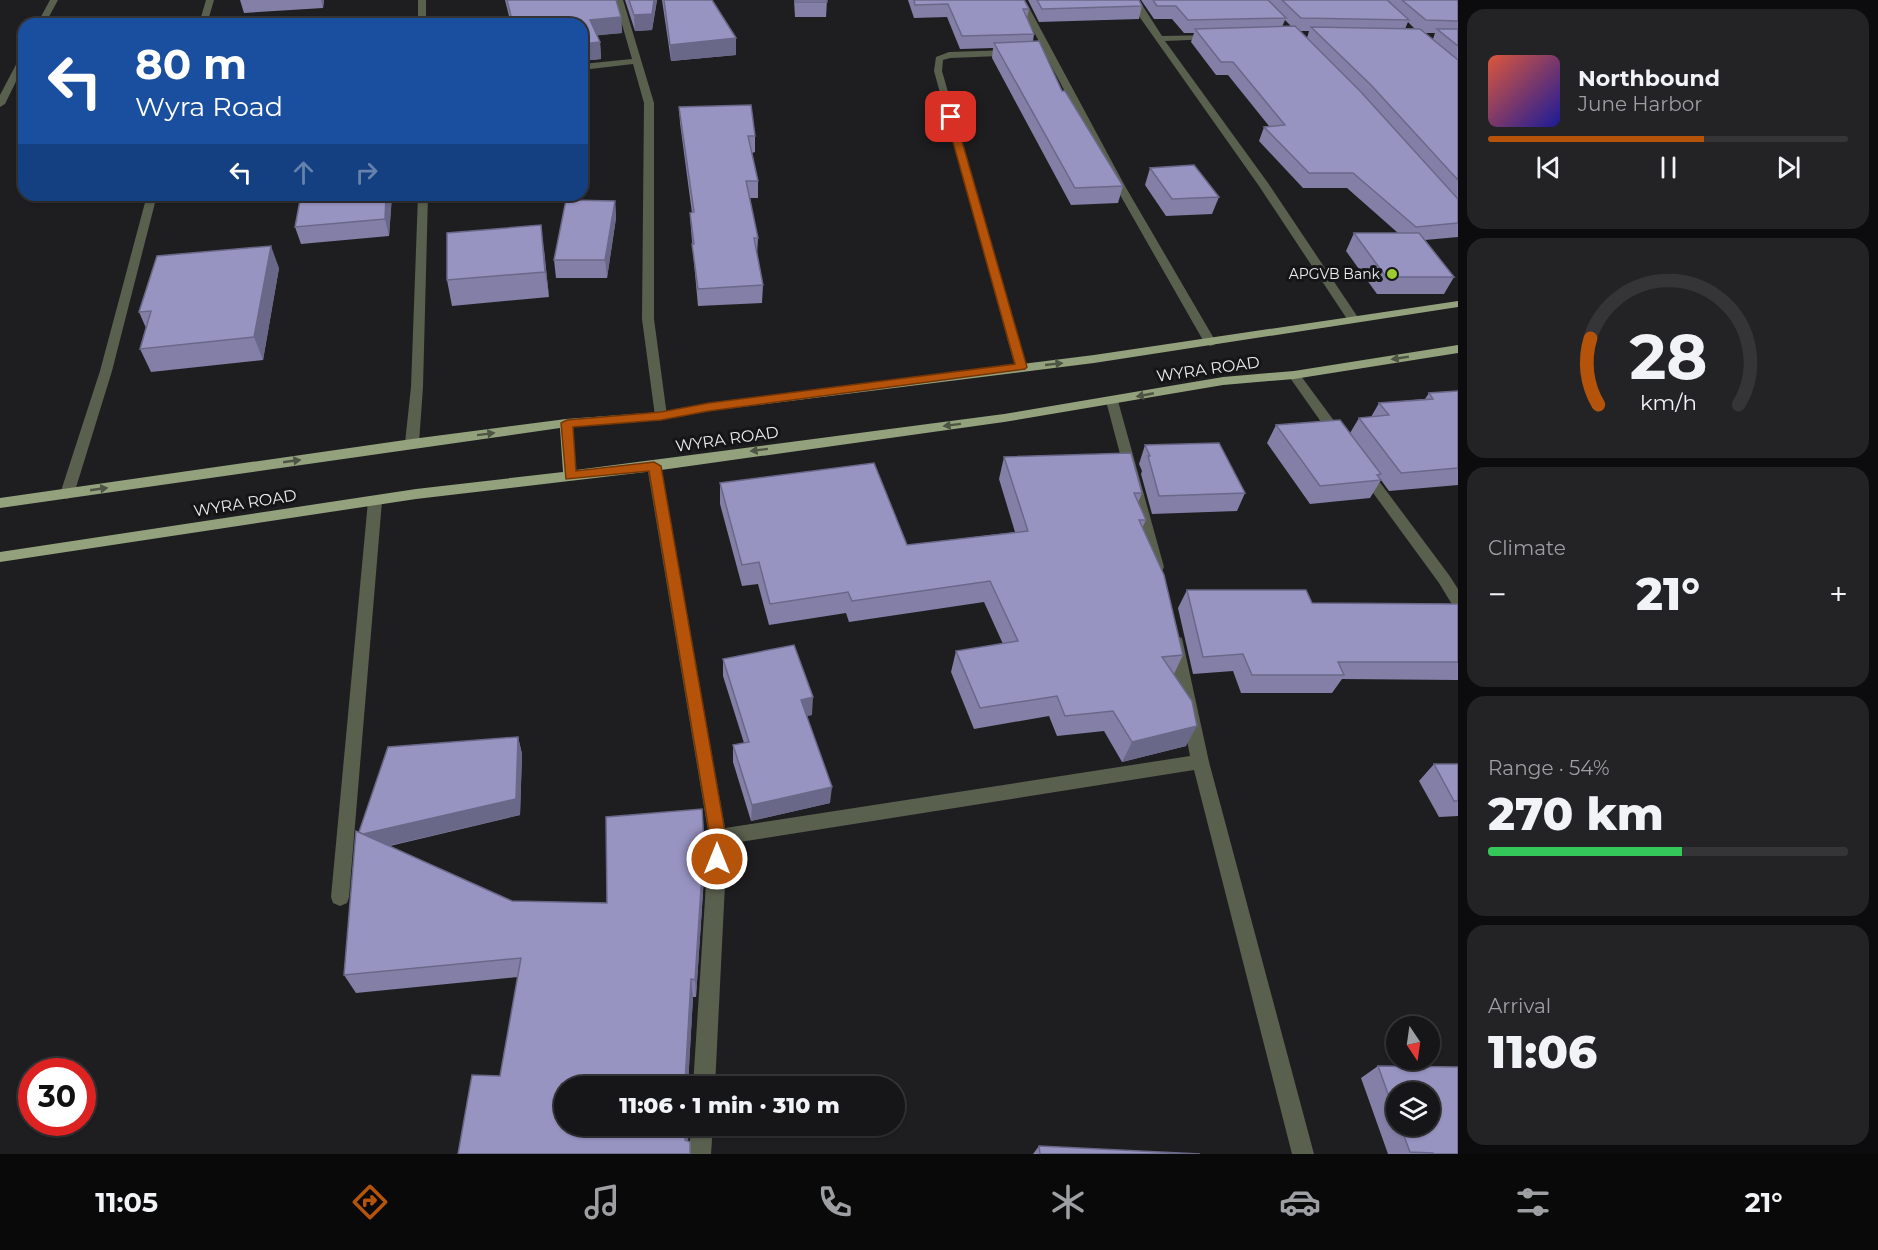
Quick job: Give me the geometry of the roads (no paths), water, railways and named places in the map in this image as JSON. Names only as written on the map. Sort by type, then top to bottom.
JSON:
[{"type":"main road","name":"WYRA ROAD","points":[[0,503],[412,443],[567,423],[661,416],[709,407],[1095,359],[1458,304]]},
{"type":"main road","name":"WYRA ROAD","points":[[0,557],[375,501],[654,466],[1112,401],[1223,381],[1294,375],[1458,349]]},
{"type":"main road","points":[[567,423],[570,476]]},
{"type":"street","points":[[44,18],[54,0]]},
{"type":"street","points":[[204,18],[210,0]]},
{"type":"street","points":[[422,0],[422,18]]},
{"type":"street","points":[[619,0],[649,103],[648,319],[661,416]]},
{"type":"street","points":[[1021,0],[1046,51],[1120,186],[1210,342]]},
{"type":"street","points":[[1135,0],[1159,39],[1264,185],[1353,319]]},
{"type":"street","points":[[1159,39],[1219,37]]},
{"type":"street","points":[[1021,367],[937,62],[949,55],[1046,51]]},
{"type":"street","points":[[588,66],[638,61]]},
{"type":"street","points":[[0,104],[18,69]]},
{"type":"street","points":[[67,494],[106,371],[150,201]]},
{"type":"street","points":[[412,443],[417,387],[423,201]]},
{"type":"street","points":[[1294,375],[1352,454],[1451,579],[1458,602]]},
{"type":"street","points":[[1112,401],[1160,579]]},
{"type":"street","points":[[654,466],[718,837],[705,1076]]},
{"type":"street","points":[[340,897],[375,501]]},
{"type":"street","points":[[1172,623],[1200,762],[1303,1154]]},
{"type":"street","points":[[718,837],[1200,762]]},
{"type":"street","points":[[700,1154],[701,1136]]},
{"type":"place","name":"APGVB Bank","points":[[1392,274]]}]
